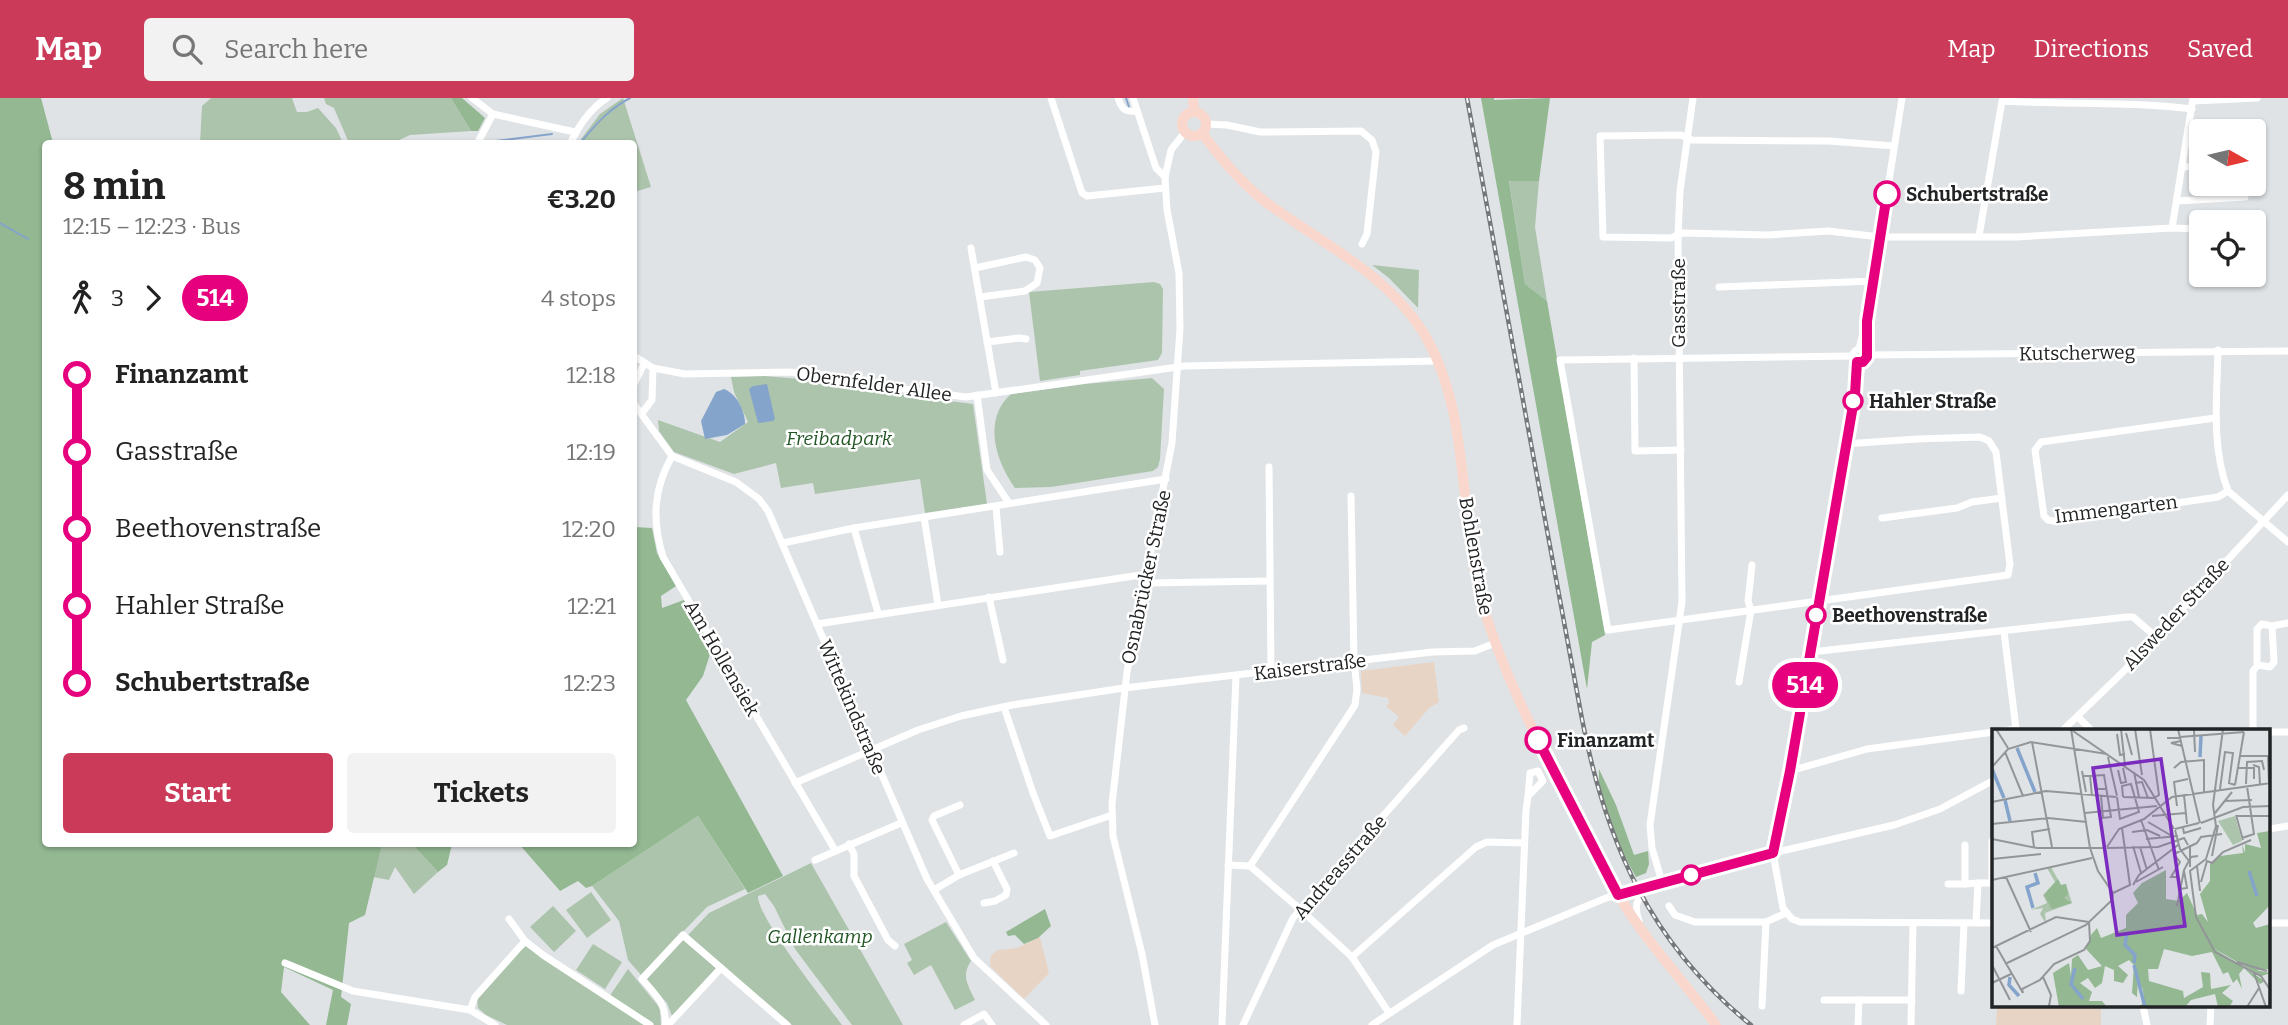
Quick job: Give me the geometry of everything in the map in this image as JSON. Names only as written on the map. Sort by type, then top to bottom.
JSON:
[{"type":"main road","points":[[1193,98],[1194,112]]},
{"type":"main road","points":[[1194,112],[1202,116],[1204,129],[1195,136],[1185,132],[1183,125],[1184,118],[1194,112]]},
{"type":"main road","name":"Bohlenstraße","points":[[1204,129],[1225,163],[1251,189],[1266,202],[1366,269],[1391,293],[1422,330],[1438,361],[1452,409],[1474,567],[1495,643],[1538,740],[1618,895],[1641,929],[1716,1025]]},
{"type":"street","points":[[472,98],[493,114],[575,132]]},
{"type":"street","points":[[572,140],[599,103],[607,98]]},
{"type":"street","points":[[1051,98],[1082,193],[1087,196],[1165,188]]},
{"type":"street","points":[[1118,98],[1121,108],[1127,112],[1137,111]]},
{"type":"street","points":[[1133,98],[1156,168],[1165,177]]},
{"type":"street","name":"Gasstraße","points":[[1658,883],[1650,825],[1681,620],[1678,235],[1680,191],[1693,98]]},
{"type":"street","points":[[1902,98],[1811,652],[1773,853],[1781,902],[1786,913],[1800,922],[1992,923]]},
{"type":"street","points":[[1979,236],[2002,101],[2075,105],[2257,98]]},
{"type":"street","points":[[2172,228],[2193,102]]},
{"type":"street","points":[[479,140],[493,114]]},
{"type":"street","points":[[1204,129],[1227,125],[1259,132],[1361,131],[1373,140],[1376,152],[1367,234],[1362,244]]},
{"type":"street","name":"Osnabrücker Straße","points":[[1155,1025],[1142,954],[1113,836],[1112,815],[1124,688],[1172,443],[1180,329],[1179,273],[1165,177],[1171,150],[1185,132]]},
{"type":"street","points":[[1894,146],[1829,141],[1687,139],[1681,135],[1600,136],[1603,237],[1671,238],[1682,233],[1768,235],[1828,231],[1880,237],[2016,237],[2189,229]]},
{"type":"street","points":[[2182,167],[2189,167]]},
{"type":"street","points":[[2177,201],[2245,197]]},
{"type":"street","points":[[971,248],[996,393]]},
{"type":"street","points":[[975,268],[1026,257],[1035,260],[1040,268],[1037,283],[1025,291],[980,297]]},
{"type":"street","points":[[1718,287],[1873,281]]},
{"type":"street","points":[[987,342],[1026,339]]},
{"type":"street","points":[[2218,350],[2215,418],[2224,481],[2228,491],[2288,542]]},
{"type":"street","name":"Kutscherweg","points":[[1681,620],[1608,630],[1560,360],[2288,351]]},
{"type":"street","name":"Obernfelder Allee","points":[[637,358],[653,368],[685,374],[789,372],[826,375],[852,382],[951,396],[996,393],[1178,367],[1438,361]]},
{"type":"street","points":[[1634,358],[1635,451],[1681,450]]},
{"type":"street","points":[[637,378],[644,364]]},
{"type":"street","points":[[642,413],[652,400],[653,368]]},
{"type":"street","points":[[977,395],[987,470],[1009,503]]},
{"type":"street","points":[[637,407],[673,456]]},
{"type":"street","name":"Immengarten","points":[[2215,418],[2041,442],[2035,450],[2044,516],[2053,520],[2218,497],[2228,491]]},
{"type":"street","points":[[1681,620],[2008,575],[2010,565],[1996,452],[1985,439],[1917,439],[1845,444]]},
{"type":"street","name":"Wittekindstraße","points":[[673,456],[724,476],[748,489],[768,511],[869,749],[934,890],[974,958],[1046,1025]]},
{"type":"street","name":"Am Hollensiek","points":[[673,456],[660,486],[655,509],[656,532],[663,557],[835,850]]},
{"type":"street","points":[[1269,467],[1271,671]]},
{"type":"street","points":[[783,543],[854,528],[1166,479]]},
{"type":"street","name":"Alsweder Straße","points":[[2064,729],[2156,637],[2288,495]]},
{"type":"street","points":[[1251,866],[1354,705],[1357,689],[1354,661],[1351,496]]},
{"type":"street","points":[[1882,518],[1957,508],[1972,502],[2002,498]]},
{"type":"street","points":[[996,507],[1000,552]]},
{"type":"street","points":[[924,517],[938,605]]},
{"type":"street","points":[[854,528],[878,613]]},
{"type":"street","points":[[1739,682],[1751,610],[1748,601],[1752,565]]},
{"type":"street","points":[[817,624],[1147,574]]},
{"type":"street","points":[[1145,583],[1270,581]]},
{"type":"street","points":[[989,597],[1003,660]]},
{"type":"street","points":[[1811,652],[2133,617],[2156,637]]},
{"type":"street","points":[[2253,729],[2253,671],[2258,665],[2257,629],[2262,624],[2272,626],[2288,623]]},
{"type":"street","points":[[2258,665],[2270,667],[2274,662],[2272,626]]},
{"type":"street","points":[[2004,632],[2016,729]]},
{"type":"street","name":"Kaiserstraße","points":[[795,783],[869,749],[950,720],[1004,707],[1124,688],[1432,652],[1475,651],[1495,643]]},
{"type":"street","points":[[1222,1025],[1236,677]]},
{"type":"street","points":[[1004,707],[1050,836],[1112,815]]},
{"type":"street","points":[[2078,717],[2090,729]]},
{"type":"street","name":"Andreasstraße","points":[[1243,1025],[1293,918],[1459,730],[1464,728]]},
{"type":"street","points":[[1790,771],[1867,749],[1992,732]]},
{"type":"street","points":[[2270,732],[2288,732]]},
{"type":"street","points":[[1371,1025],[1493,945],[1521,932],[1618,895],[1658,883],[1909,820],[1940,809],[1992,781]]},
{"type":"street","points":[[1517,1025],[1528,796]]},
{"type":"street","points":[[958,876],[932,820],[934,816],[960,805]]},
{"type":"street","points":[[815,860],[901,822]]},
{"type":"street","points":[[2270,829],[2288,826]]},
{"type":"street","points":[[1352,957],[1476,846],[1487,842],[1524,843]]},
{"type":"street","points":[[849,844],[854,854],[854,876],[888,940],[894,946]]},
{"type":"street","points":[[1965,845],[1965,884]]},
{"type":"street","points":[[934,890],[958,876],[1014,853]]},
{"type":"street","points":[[984,903],[1006,895],[1007,889],[993,861]]},
{"type":"street","points":[[1228,865],[1251,866],[1301,910],[1352,957],[1389,1013]]},
{"type":"street","points":[[1641,929],[1636,912],[1637,900],[1658,883]]},
{"type":"street","points":[[1976,923],[1978,883]]},
{"type":"street","points":[[1948,884],[1992,883]]},
{"type":"street","points":[[1669,906],[1675,915],[1695,922],[1766,922],[1786,913]]},
{"type":"street","points":[[509,919],[525,941],[650,1025]]},
{"type":"street","points":[[1762,1006],[1766,922]]},
{"type":"street","points":[[1911,1025],[1913,923]]},
{"type":"street","points":[[1961,991],[1964,923]]},
{"type":"street","points":[[2270,923],[2288,923]]},
{"type":"street","points":[[667,1025],[662,1003],[642,979],[683,935],[787,1025]]},
{"type":"street","points":[[470,1010],[475,997],[525,941]]},
{"type":"street","points":[[285,963],[353,991],[470,1010],[495,1025]]},
{"type":"street","points":[[667,1025],[721,968]]},
{"type":"street","points":[[1824,1000],[1912,1000]]},
{"type":"street","points":[[1858,1025],[1859,1000]]},
{"type":"street","points":[[2143,1007],[2147,1025]]},
{"type":"street","points":[[2210,1025],[2211,1007]]},
{"type":"street","points":[[964,1025],[984,1014],[992,1025]]},
{"type":"shaded area","points":[[1434,662],[1439,702],[1429,708],[1405,736],[1393,725],[1399,717],[1386,706],[1389,703],[1388,698],[1362,693],[1361,671]]},
{"type":"shaded area","points":[[1040,937],[1049,973],[1024,999],[990,966],[991,955],[998,950],[1017,948]]},
{"type":"shaded area","points":[[1997,1007],[2101,1007],[2101,1025],[1996,1025]]},
{"type":"green space","points":[[0,98],[41,98],[52,140],[42,140],[42,847],[381,847],[365,915],[349,923],[341,997],[351,1004],[347,1025],[326,1025],[333,990],[284,967],[281,992],[310,1025],[0,1025]]},
{"type":"green space","points":[[211,98],[292,98],[297,112],[318,108],[336,128],[342,140],[200,140],[202,106]]},
{"type":"green space","points":[[324,98],[451,98],[471,131],[410,135],[399,140],[348,140],[334,108],[326,104]]},
{"type":"green space","points":[[451,98],[462,98],[485,118],[478,131],[471,131]]},
{"type":"green space","points":[[623,98],[636,140],[580,140],[600,114]]},
{"type":"green space","points":[[1481,98],[1550,98],[1539,181],[1509,181],[1525,284],[1547,301],[1605,635],[1592,642],[1587,689]]},
{"type":"green space","points":[[637,142],[651,187],[637,191]]},
{"type":"green space","points":[[1509,180],[1539,181],[1535,227],[1547,301],[1525,284]]},
{"type":"green space","points":[[1372,265],[1419,270],[1418,308],[1389,278]]},
{"type":"green space","points":[[1154,282],[1160,284],[1163,289],[1162,353],[1158,360],[1080,371],[1080,375],[1040,381],[1029,292]]},
{"type":"green space","name":"Freibadpark","points":[[764,376],[826,381],[841,387],[973,404],[987,504],[925,513],[920,479],[815,494],[813,483],[781,488],[776,463],[734,474],[674,452],[659,431],[658,420],[720,442],[748,422],[734,392],[731,377]]},
{"type":"green space","points":[[1152,378],[1164,389],[1158,467],[1153,471],[1051,487],[1015,488],[1002,466],[995,441],[997,416],[1002,404],[1011,394]]},
{"type":"green space","points":[[637,527],[652,528],[657,553],[676,586],[661,596],[662,608],[684,600],[712,648],[703,676],[686,700],[783,876],[748,893],[698,816],[592,886],[586,888],[578,881],[560,891],[522,847],[637,847]]},
{"type":"green space","points":[[1599,769],[1616,805],[1634,855],[1648,851],[1649,864],[1646,873],[1636,877],[1616,839],[1605,810]]},
{"type":"green space","points":[[698,816],[745,889],[707,907],[641,975],[628,960],[619,921],[592,886]]},
{"type":"green space","points":[[381,847],[415,847],[438,872],[414,894],[395,867],[389,880],[373,877]]},
{"type":"green space","points":[[415,847],[451,847],[447,865],[438,872]]},
{"type":"green space","name":"Gallenkamp","points":[[811,863],[903,1025],[852,1025],[795,949],[774,906],[765,894],[758,896],[768,922],[842,1025],[792,1025],[687,936],[709,913]]},
{"type":"green space","points":[[591,892],[611,920],[587,938],[566,910]]},
{"type":"green space","points":[[553,906],[576,931],[554,952],[530,927]]},
{"type":"green space","points":[[1045,909],[1051,926],[1038,938],[1024,944],[1015,935],[1008,936],[1006,932]]},
{"type":"green space","points":[[946,922],[971,961],[966,976],[975,1000],[955,1010],[931,965],[914,975],[907,963],[912,960],[904,944]]},
{"type":"green space","points":[[683,940],[717,969],[672,1016],[667,1003],[646,980]]},
{"type":"green space","points":[[593,944],[622,962],[605,989],[576,970]]},
{"type":"green space","points":[[527,946],[645,1025],[507,1025],[486,1015],[478,1008],[477,999]]},
{"type":"green space","points":[[628,969],[660,1008],[661,1025],[651,1025],[609,997]]},
{"type":"water","points":[[767,384],[775,419],[758,423],[749,389]]},
{"type":"water","points":[[724,389],[733,395],[739,404],[745,424],[727,435],[705,439],[701,421],[716,392]]},
{"type":"waterway","points":[[583,140],[609,112],[630,98]]},
{"type":"waterway","points":[[1126,98],[1129,107]]},
{"type":"waterway","points":[[503,140],[552,134]]},
{"type":"waterway","points":[[0,223],[28,239]]},
{"type":"railway","points":[[1467,98],[1582,719],[1604,808],[1638,888],[1660,926],[1686,961],[1716,994],[1751,1025]]},
{"type":"bus line","name":"514","points":[[1538,740],[1618,895],[1773,853],[1790,771],[1855,394],[1854,376],[1857,362],[1863,362],[1867,357],[1867,321],[1887,194]]},
{"type":"place","name":"Schubertstraße","points":[[1887,194]]},
{"type":"place","name":"Hahler Straße","points":[[1853,401]]},
{"type":"place","name":"Beethovenstraße","points":[[1816,615]]},
{"type":"place","name":"Finanzamt","points":[[1538,740]]}]
